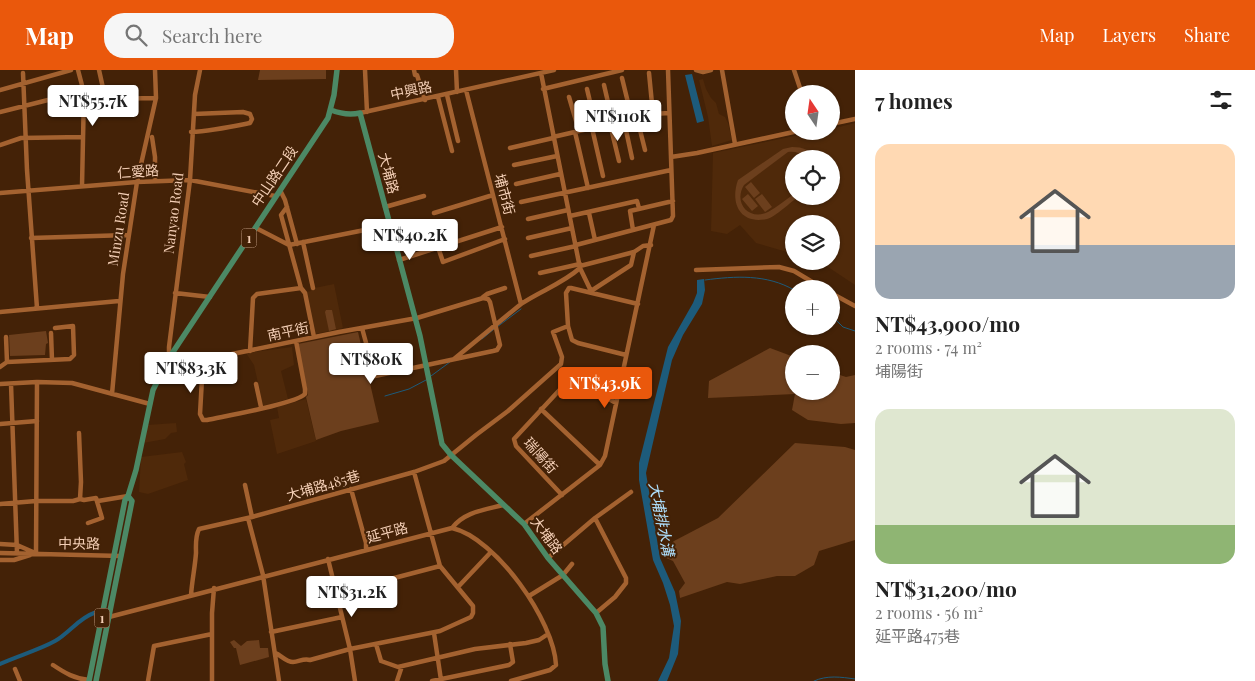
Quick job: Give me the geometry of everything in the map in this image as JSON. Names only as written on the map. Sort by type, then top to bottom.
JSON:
[{"type":"main road","name":"中山路二段","points":[[166,365],[328,118],[337,70]]},
{"type":"main road","name":"中興路","points":[[331,110],[352,114],[363,113]]},
{"type":"main road","name":"大埔路","points":[[363,113],[385,207],[427,366],[442,444],[451,455],[524,524],[548,558],[596,612],[603,627],[608,681]]},
{"type":"main road","name":"1","points":[[91,681],[109,617],[125,500],[128,496],[139,456],[156,382],[166,365]]},
{"type":"main road","name":"1","points":[[91,681],[118,556]]},
{"type":"street","points":[[0,90],[71,70]]},
{"type":"street","points":[[78,70],[84,93],[82,186]]},
{"type":"street","points":[[99,70],[103,88]]},
{"type":"street","name":"Minzu Road","points":[[112,394],[128,235],[137,182],[156,98],[155,70]]},
{"type":"street","name":"Nanyao Road","points":[[169,358],[175,294],[190,180],[194,95],[200,70]]},
{"type":"street","points":[[363,113],[365,70]]},
{"type":"street","points":[[414,70],[425,100]]},
{"type":"street","points":[[456,70],[457,92]]},
{"type":"street","name":"中興路","points":[[363,113],[554,70]]},
{"type":"street","points":[[543,88],[622,70]]},
{"type":"street","points":[[531,256],[576,246],[671,220],[673,216],[673,201],[668,70]]},
{"type":"street","points":[[696,70],[703,72],[711,70]]},
{"type":"street","points":[[722,70],[735,144]]},
{"type":"street","points":[[794,70],[799,85]]},
{"type":"street","points":[[23,72],[36,308]]},
{"type":"street","points":[[541,73],[580,266],[592,291],[631,265],[634,252]]},
{"type":"street","points":[[649,73],[653,114]]},
{"type":"street","points":[[622,78],[645,150]]},
{"type":"street","points":[[604,85],[618,161]]},
{"type":"street","name":"埔市街","points":[[399,260],[502,227],[466,90]]},
{"type":"street","points":[[587,90],[603,176]]},
{"type":"street","points":[[447,95],[458,141]]},
{"type":"street","points":[[438,97],[452,151]]},
{"type":"street","points":[[569,97],[588,188]]},
{"type":"street","points":[[0,112],[48,100],[156,98]]},
{"type":"street","points":[[191,132],[208,131],[250,123],[252,117],[243,112],[194,114]]},
{"type":"street","points":[[510,148],[653,114],[669,114]]},
{"type":"street","points":[[840,122],[855,119]]},
{"type":"street","points":[[624,121],[632,158]]},
{"type":"street","points":[[671,157],[785,134]]},
{"type":"street","points":[[0,145],[26,138],[83,137]]},
{"type":"street","points":[[152,137],[155,157],[155,181]]},
{"type":"street","points":[[514,165],[557,156]]},
{"type":"street","points":[[521,202],[671,170]]},
{"type":"street","points":[[516,184],[560,174]]},
{"type":"street","name":"仁愛路","points":[[0,193],[137,182],[190,180],[276,196]]},
{"type":"street","points":[[280,190],[287,207],[296,244]]},
{"type":"street","points":[[434,213],[493,194]]},
{"type":"street","points":[[385,207],[424,196]]},
{"type":"street","points":[[570,216],[637,201],[640,208]]},
{"type":"street","points":[[633,230],[630,211],[673,201]]},
{"type":"street","points":[[287,207],[281,215],[301,288],[305,293],[314,337]]},
{"type":"street","points":[[528,220],[568,210]]},
{"type":"street","points":[[589,213],[595,240]]},
{"type":"street","points":[[256,228],[289,245],[390,225]]},
{"type":"street","points":[[524,524],[600,465],[606,456],[654,225]]},
{"type":"street","points":[[502,227],[521,304]]},
{"type":"street","points":[[528,238],[572,228]]},
{"type":"street","points":[[31,238],[128,235]]},
{"type":"street","points":[[438,247],[443,262],[505,239]]},
{"type":"street","points":[[303,242],[313,288]]},
{"type":"street","points":[[540,273],[580,266],[634,252],[643,246],[651,245]]},
{"type":"street","points":[[452,361],[521,304],[532,296],[557,285],[580,266]]},
{"type":"street","points":[[696,270],[779,267],[794,271],[809,280]]},
{"type":"street","points":[[250,350],[253,298],[257,294],[301,288]]},
{"type":"street","name":"南平街","points":[[166,365],[174,366],[203,361],[414,318],[483,298],[487,294],[504,288]]},
{"type":"street","points":[[626,355],[574,342],[570,336],[568,326],[566,296],[569,288],[638,304]]},
{"type":"street","points":[[175,294],[210,297]]},
{"type":"street","points":[[362,328],[375,376],[497,350],[500,342],[490,302],[488,299],[483,298]]},
{"type":"street","points":[[840,298],[855,306]]},
{"type":"street","points":[[0,312],[120,301]]},
{"type":"street","points":[[0,367],[7,362],[70,359],[74,355],[73,326],[55,328]]},
{"type":"street","name":"大埔路485巷","points":[[192,595],[196,534],[199,529],[414,472],[444,461],[508,411],[561,364],[562,357],[553,332],[568,326]]},
{"type":"street","points":[[51,333],[52,360]]},
{"type":"street","points":[[6,337],[7,362]]},
{"type":"street","points":[[203,361],[200,414],[203,420],[302,397],[305,394],[305,389],[296,341]]},
{"type":"street","points":[[621,378],[647,384]]},
{"type":"street","name":"瑞陽街","points":[[562,495],[515,443],[514,439],[566,383],[572,380],[616,403]]},
{"type":"street","points":[[36,553],[37,382]]},
{"type":"street","points":[[0,384],[72,383],[150,404]]},
{"type":"street","points":[[11,384],[17,553]]},
{"type":"street","points":[[256,384],[261,408]]},
{"type":"street","points":[[541,409],[600,465]]},
{"type":"street","points":[[0,424],[37,421]]},
{"type":"street","points":[[79,433],[80,499]]},
{"type":"street","points":[[275,653],[282,655],[287,661],[310,660],[350,649],[434,633],[470,617],[473,613],[472,606],[440,566],[414,472]]},
{"type":"street","points":[[245,485],[263,575],[279,681]]},
{"type":"street","points":[[351,488],[366,549]]},
{"type":"street","points":[[548,558],[594,518],[631,492]]},
{"type":"street","points":[[0,504],[36,501],[74,501],[96,498],[98,501],[128,496]]},
{"type":"street","points":[[88,523],[102,518],[98,501]]},
{"type":"street","points":[[502,504],[468,514],[456,522],[452,528],[465,532],[492,552],[529,596],[548,634],[555,655],[556,665],[550,670],[511,681]]},
{"type":"street","points":[[594,518],[626,578],[626,583],[615,597],[596,612]]},
{"type":"street","name":"延平路","points":[[109,617],[263,575],[452,528]]},
{"type":"street","name":"中央路","points":[[0,544],[17,545],[36,553]]},
{"type":"street","points":[[458,587],[492,552]]},
{"type":"street","name":"中央路","points":[[0,553],[118,556]]},
{"type":"street","name":"中央路","points":[[0,560],[14,560],[36,553]]},
{"type":"street","points":[[328,559],[356,681]]},
{"type":"street","points":[[529,596],[563,575],[572,564]]},
{"type":"street","points":[[337,594],[440,566]]},
{"type":"street","points":[[212,681],[214,588]]},
{"type":"street","points":[[271,632],[342,616]]},
{"type":"street","points":[[434,633],[441,680]]},
{"type":"street","points":[[148,681],[154,646],[212,634]]},
{"type":"street","points":[[376,644],[381,660],[398,667],[475,649],[526,643],[538,640],[548,634]]},
{"type":"street","points":[[432,681],[509,665],[513,662],[510,644]]},
{"type":"street","points":[[53,666],[78,680],[91,681]]},
{"type":"street","points":[[397,681],[402,666]]},
{"type":"street","points":[[15,669],[20,681]]},
{"type":"shaded area","points":[[260,70],[326,70],[326,79],[258,80]]},
{"type":"shaded area","points":[[703,79],[706,89],[716,103],[719,114],[725,117],[728,123],[732,140],[712,146],[708,117],[699,80]]},
{"type":"shaded area","points":[[855,123],[855,285],[832,270],[840,270],[840,215],[785,215],[785,251],[756,243],[740,225],[727,234],[711,231],[713,153],[785,138],[785,140],[840,140],[840,127]]},
{"type":"shaded area","points":[[792,147],[806,150],[785,150],[785,154],[744,185],[740,198],[745,209],[755,214],[768,212],[785,200],[785,205],[788,205],[770,218],[750,219],[743,215],[736,204],[735,196],[738,180],[783,149]]},
{"type":"shaded area","points":[[751,182],[760,193],[754,198],[745,187]]},
{"type":"shaded area","points":[[748,194],[758,206],[752,211],[742,199]]},
{"type":"shaded area","points":[[762,194],[772,207],[765,212],[755,199]]},
{"type":"shaded area","points":[[334,284],[343,328],[315,334],[306,292],[311,291],[310,289]]},
{"type":"shaded area","points":[[326,310],[332,310],[336,329],[329,331]]},
{"type":"shaded area","points":[[46,331],[48,343],[46,344],[45,355],[10,356],[9,335]]},
{"type":"shaded area","points":[[358,332],[379,422],[341,431],[316,440],[306,397],[308,395],[298,344]]},
{"type":"shaded area","points":[[292,347],[294,365],[281,371],[288,399],[263,406],[254,365],[246,353]]},
{"type":"shaded area","points":[[770,348],[785,354],[785,394],[708,398],[709,381]]},
{"type":"shaded area","points":[[840,375],[846,377],[855,375],[855,423],[841,424],[808,420],[792,410],[794,400],[840,400]]},
{"type":"shaded area","points":[[306,399],[316,441],[277,454],[270,420],[279,418],[277,407]]},
{"type":"shaded area","points":[[176,423],[177,432],[171,433],[165,439],[143,443],[147,425]]},
{"type":"shaded area","points":[[795,443],[845,447],[855,450],[855,540],[819,551],[814,565],[795,576],[777,576],[740,584],[727,582],[680,598],[679,591],[685,583],[673,561],[664,557],[663,551],[674,541],[718,518]]},
{"type":"shaded area","points":[[182,452],[186,462],[184,464],[188,480],[148,494],[139,492],[141,457]]},
{"type":"shaded area","points":[[234,640],[241,646],[247,641],[259,640],[260,648],[268,648],[269,657],[240,665],[236,648],[230,642]]},
{"type":"water","points":[[692,74],[704,121],[697,123],[685,75]]},
{"type":"water","points":[[704,279],[705,290],[702,304],[683,335],[672,360],[646,473],[660,558],[675,592],[681,621],[678,654],[667,681],[658,681],[669,658],[674,626],[663,583],[653,560],[639,480],[639,463],[668,347],[693,303],[697,293],[697,280]]},
{"type":"waterway","points":[[705,280],[739,277],[773,281],[785,286]]},
{"type":"waterway","points":[[497,327],[521,309]]},
{"type":"waterway","points":[[840,324],[855,331]]},
{"type":"waterway","points":[[482,339],[494,329]]},
{"type":"waterway","points":[[431,376],[450,362]]},
{"type":"waterway","points":[[385,396],[409,389],[426,380]]},
{"type":"waterway","points":[[0,664],[55,641],[84,618],[94,613]]},
{"type":"waterway","points":[[814,681],[829,677],[855,679]]},
{"type":"water label","name":"大埔排水溝","points":[[662,519]]}]
